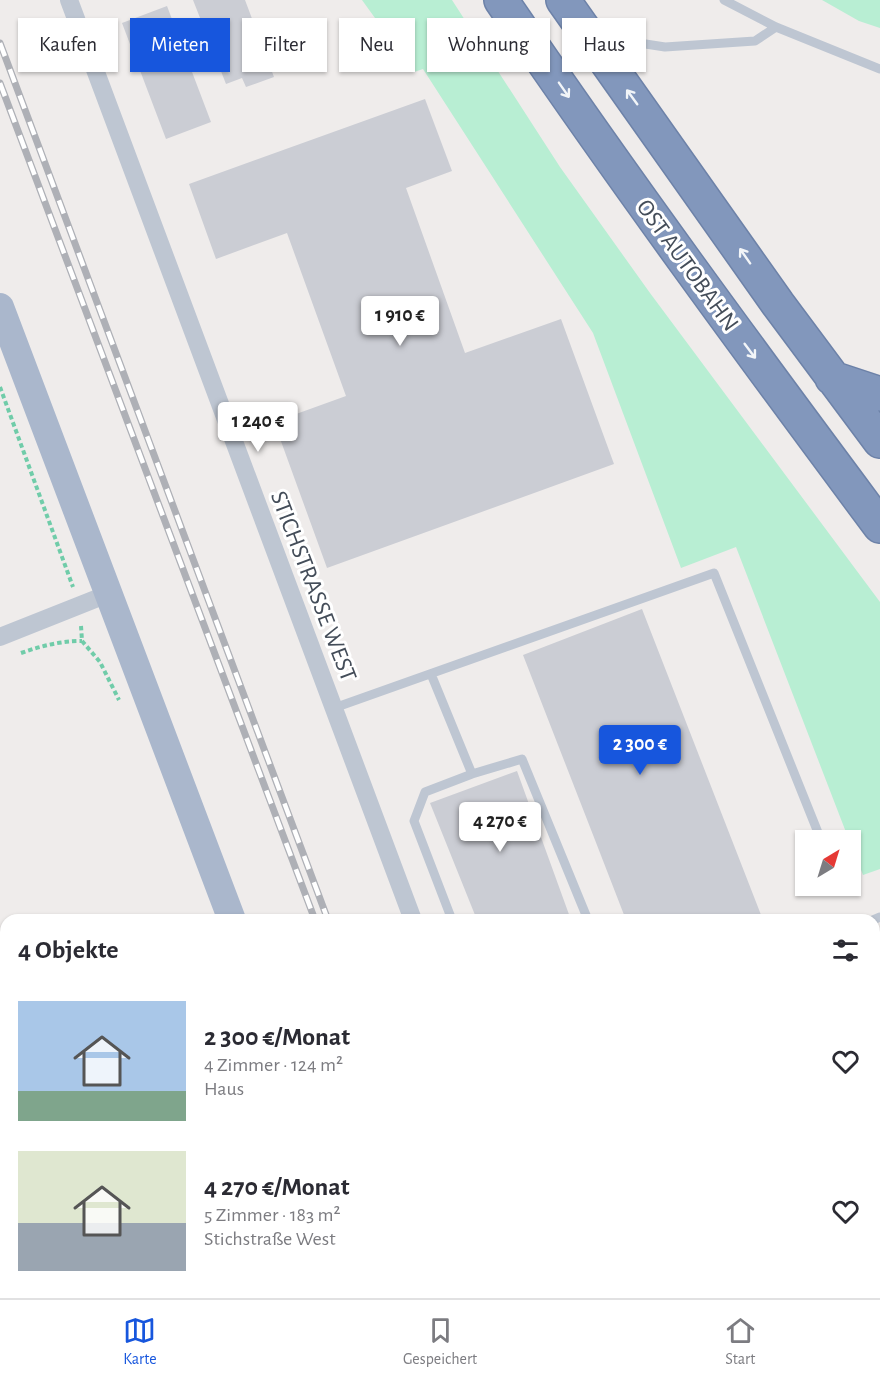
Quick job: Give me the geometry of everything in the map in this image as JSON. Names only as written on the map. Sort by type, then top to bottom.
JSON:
[{"type":"highway","name":"OST AUTOBAHN","points":[[501,0],[720,311],[880,526]]},
{"type":"highway","points":[[563,0],[576,18]]},
{"type":"highway","points":[[614,72],[832,378],[880,441]]},
{"type":"highway","points":[[832,378],[880,394]]},
{"type":"main road","points":[[0,307],[230,914]]},
{"type":"street","name":"STICHSTRASSE WEST","points":[[69,0],[411,914]]},
{"type":"street","points":[[0,637],[108,594]]},
{"type":"lane","points":[[724,0],[776,27],[880,69]]},
{"type":"lane","points":[[646,44],[665,47],[755,41],[776,27]]},
{"type":"lane","points":[[334,708],[714,573],[817,830]]},
{"type":"lane","points":[[431,674],[472,774]]},
{"type":"lane","points":[[450,914],[414,821],[425,792],[472,774],[522,759],[586,914]]},
{"type":"path","points":[[0,387],[80,606],[82,641],[100,662],[122,706]]},
{"type":"path","points":[[19,653],[64,641],[82,641]]},
{"type":"green space","points":[[362,0],[452,0],[464,18],[427,18],[427,72],[499,72],[560,167],[650,293],[880,602],[880,869],[863,875],[861,830],[845,830],[736,547],[681,568],[593,333],[423,69],[415,72],[415,18],[375,18]]},
{"type":"green space","points":[[822,0],[880,0],[880,28],[859,21]]},
{"type":"building","points":[[193,0],[245,0],[252,18],[242,18],[242,72],[272,72],[274,77],[246,87],[242,78],[226,84],[221,72],[230,72],[230,18],[200,18]]},
{"type":"building","points":[[167,6],[172,18],[135,18]]},
{"type":"building","points":[[130,20],[130,44],[122,23]]},
{"type":"building","points":[[141,72],[192,72],[211,122],[166,139]]},
{"type":"building","points":[[425,99],[452,171],[406,188],[465,353],[561,319],[614,464],[327,568],[274,422],[346,396],[287,233],[216,259],[189,184]]},
{"type":"building","points":[[642,609],[761,914],[624,914],[523,655]]},
{"type":"building","points":[[517,771],[569,914],[475,914],[430,803]]},
{"type":"railway","points":[[0,43],[326,914]]},
{"type":"railway","points":[[0,83],[313,914]]}]
